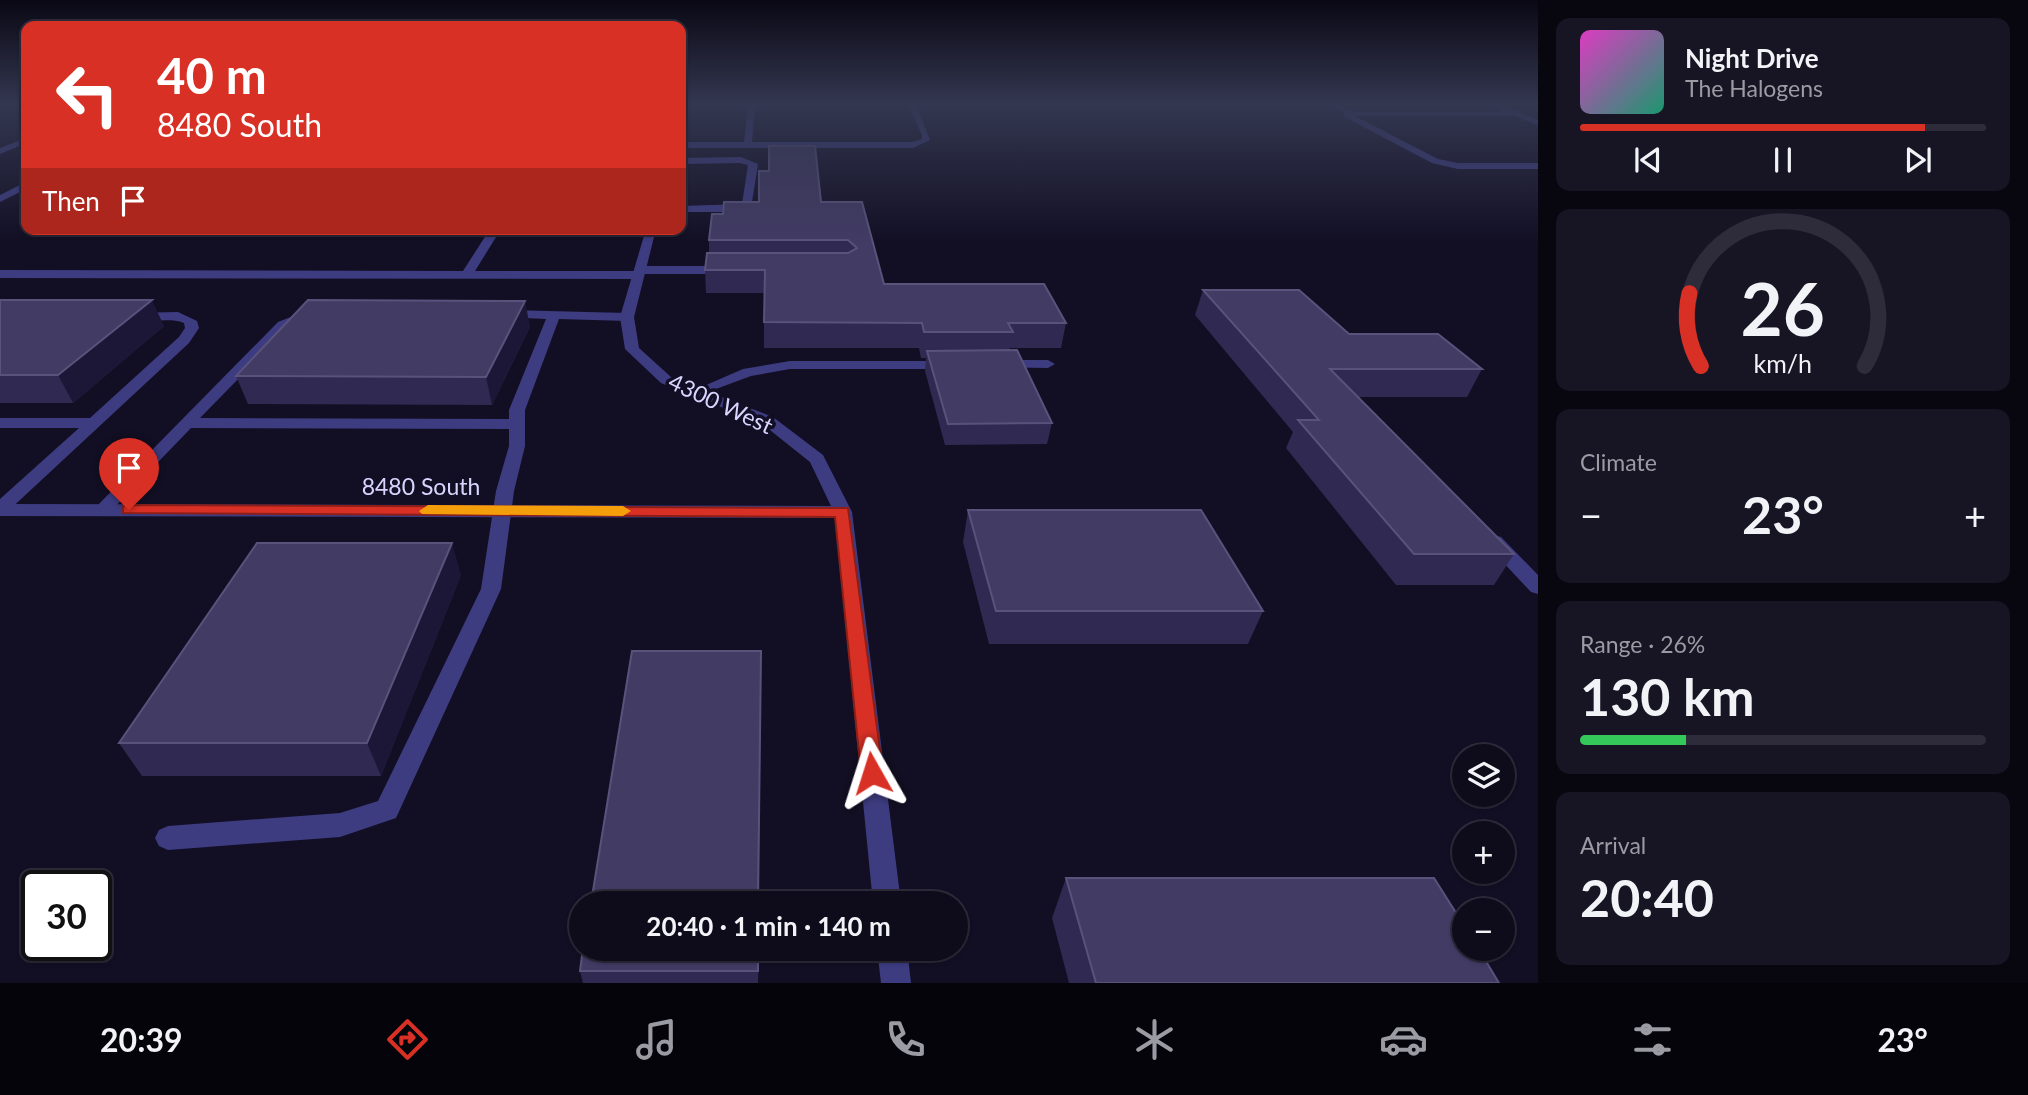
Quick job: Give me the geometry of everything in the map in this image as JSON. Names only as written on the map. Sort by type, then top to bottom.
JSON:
[{"type":"street","points":[[1416,151],[1435,161],[1458,166],[1538,166]]},
{"type":"street","points":[[686,161],[741,160],[753,164],[747,206],[731,209],[686,209]]},
{"type":"street","points":[[0,199],[21,188]]},
{"type":"street","points":[[467,275],[492,235]]},
{"type":"street","name":"4300 West","points":[[649,235],[627,317],[632,349],[666,380],[767,420],[817,459],[843,512],[886,891]]},
{"type":"street","points":[[0,274],[467,275],[736,270]]},
{"type":"street","points":[[102,510],[283,325],[296,318],[323,312]]},
{"type":"street","points":[[485,313],[627,317]]},
{"type":"street","points":[[168,838],[340,825],[387,810],[491,589],[503,511],[517,446],[517,410],[554,315]]},
{"type":"street","points":[[0,509],[184,340],[192,328],[190,321],[178,316],[114,316]]},
{"type":"street","points":[[697,392],[748,372],[790,365],[1048,364]]},
{"type":"street","points":[[0,423],[94,423]]},
{"type":"street","points":[[187,423],[516,424]]},
{"type":"street","name":"8480 South","points":[[0,509],[843,512]]},
{"type":"street","points":[[1484,530],[1538,587]]},
{"type":"street","points":[[893,961],[895,983]]},
{"type":"building","points":[[769,151],[816,151],[821,202],[862,202],[884,284],[1044,284],[1066,323],[1008,323],[1013,332],[924,332],[922,323],[764,322],[765,270],[705,270],[707,253],[848,253],[857,248],[848,240],[709,240],[712,214],[723,214],[724,202],[759,202],[759,171],[769,171]]},
{"type":"building","points":[[1203,290],[1299,290],[1349,334],[1438,334],[1482,369],[1330,369],[1514,554],[1414,554],[1298,420],[1319,420]]},
{"type":"building","points":[[0,300],[152,300],[58,375],[0,375]]},
{"type":"building","points":[[308,300],[525,301],[486,377],[236,376]]},
{"type":"building","points":[[1017,350],[1052,423],[948,424],[927,351]]},
{"type":"building","points":[[968,510],[1201,510],[1263,611],[996,611]]},
{"type":"building","points":[[257,543],[452,543],[367,743],[119,743]]},
{"type":"building","points":[[632,651],[761,651],[758,891],[593,891]]},
{"type":"building","points":[[1066,878],[1434,878],[1452,906],[1452,961],[1486,961],[1499,983],[1096,983]]},
{"type":"building","points":[[581,961],[758,961],[758,971],[580,971]]},
{"type":"slow traffic","points":[[428,511],[623,511]]},
{"type":"route","points":[[129,510],[843,512],[872,773]]}]
